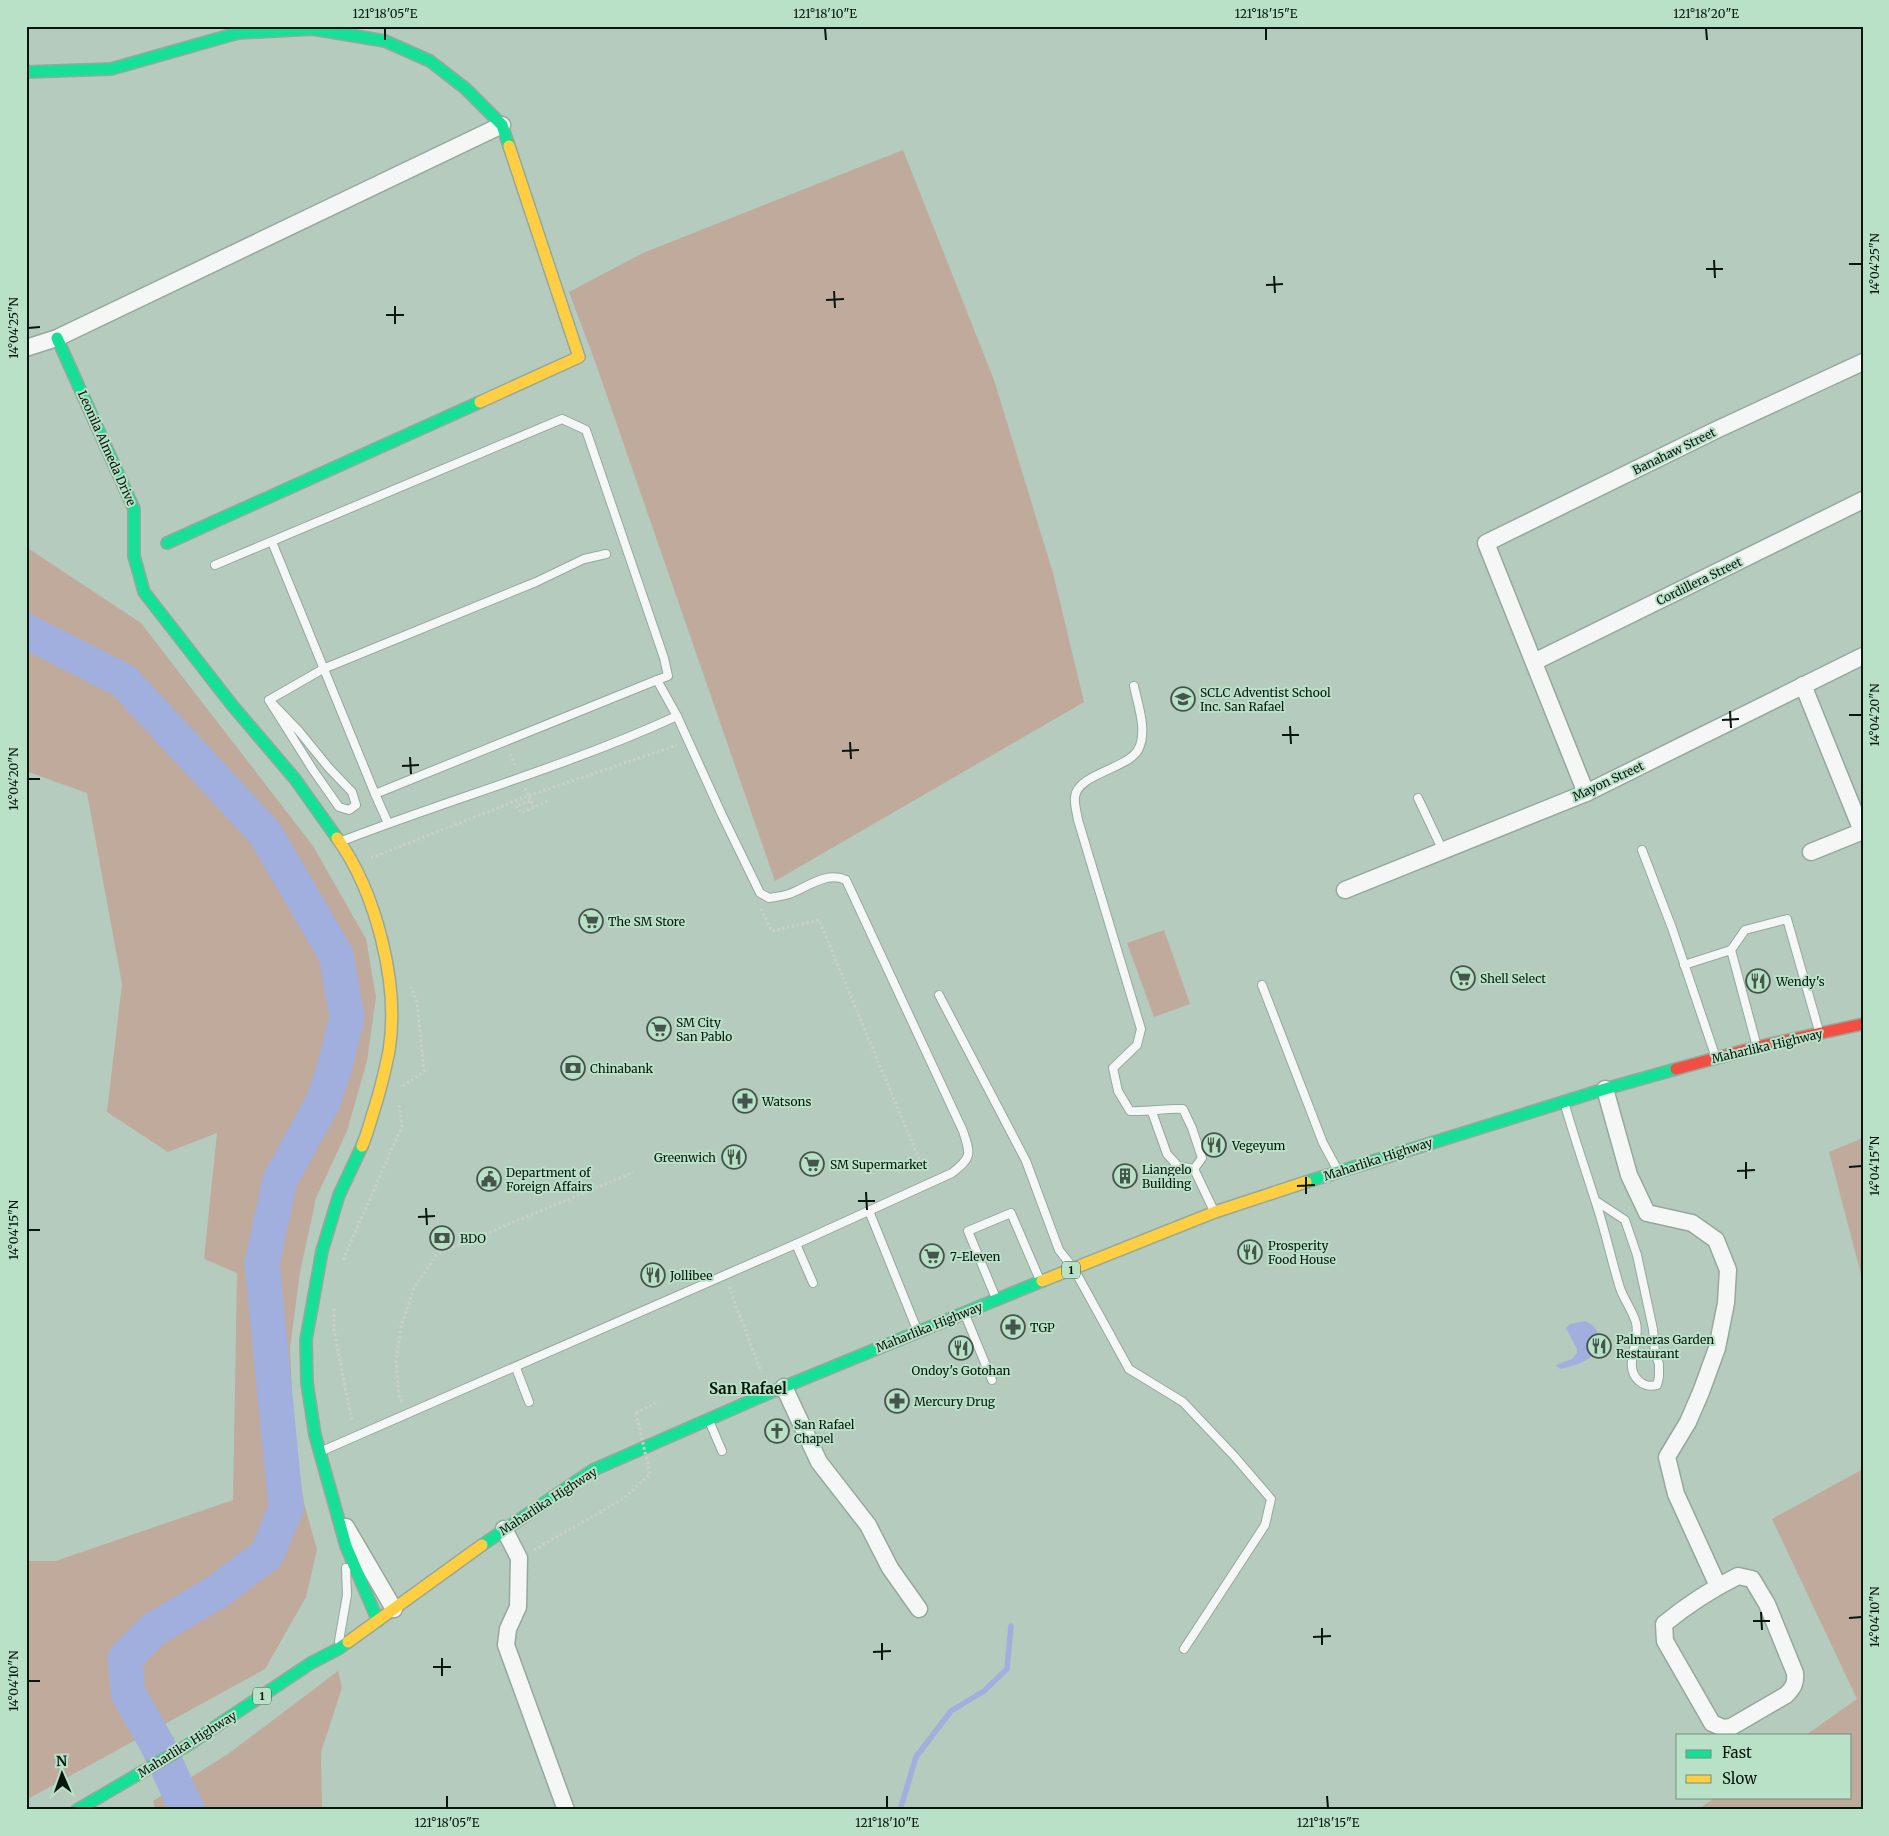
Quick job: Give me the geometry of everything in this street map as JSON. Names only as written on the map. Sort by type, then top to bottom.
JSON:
[{"type":"street","points":[[26,72],[111,69],[238,33],[313,28],[385,41],[430,62],[466,89],[502,125],[579,357],[167,543]]},
{"type":"street","points":[[26,348],[57,338],[502,125]]},
{"type":"street","name":"Leonila Almeda Drive","points":[[57,338],[134,509],[134,556],[144,592],[232,705],[295,779],[340,842]]},
{"type":"street","name":"Banahaw Street","points":[[1534,662],[1486,543],[1714,431],[1863,362]]},
{"type":"street","name":"Cordillera Street","points":[[1534,662],[1863,500]]},
{"type":"street","name":"Mayon Street","points":[[1345,890],[1586,793],[1863,656]]},
{"type":"street","points":[[1534,662],[1586,793]]},
{"type":"street","points":[[1803,685],[1863,831],[1811,852]]},
{"type":"street","points":[[340,842],[362,883],[377,923],[386,957],[391,1017],[389,1050],[379,1095],[365,1140],[339,1195],[322,1251],[306,1340],[307,1383],[315,1435],[336,1513],[346,1546],[378,1621]]},
{"type":"street","name":"Maharlika Highway","points":[[77,1810],[188,1745],[311,1663],[338,1649],[504,1529],[592,1470],[879,1347],[1215,1212],[1338,1171],[1605,1088],[1716,1057],[1863,1024]]},
{"type":"street","points":[[1605,1088],[1629,1175],[1648,1213],[1692,1223],[1716,1240],[1728,1270],[1726,1303],[1717,1348],[1688,1422],[1667,1457],[1676,1494],[1718,1586]]},
{"type":"street","points":[[784,1387],[819,1462],[868,1525],[890,1568],[919,1609]]},
{"type":"street","points":[[336,1513],[351,1533],[394,1609]]},
{"type":"street","points":[[504,1529],[519,1558],[518,1607],[508,1629],[506,1645],[566,1810]]},
{"type":"street","points":[[1738,1576],[1752,1579],[1767,1604],[1795,1673],[1796,1680],[1793,1688],[1786,1695],[1731,1727],[1723,1728],[1712,1723],[1665,1641],[1664,1624],[1718,1586],[1738,1576]]},
{"type":"lane","points":[[215,565],[562,419],[586,430],[664,658],[668,676],[374,794]]},
{"type":"lane","points":[[272,542],[374,794],[388,823]]},
{"type":"lane","points":[[268,700],[323,669],[536,582],[584,559],[606,554]]},
{"type":"lane","points":[[320,1452],[516,1368],[724,1274],[796,1244],[952,1173],[966,1162],[969,1150],[964,1131],[846,880],[837,876],[823,879],[789,894],[770,898],[760,893],[657,680]]},
{"type":"lane","points":[[1134,686],[1142,723],[1138,751],[1128,759],[1081,784],[1074,796],[1078,820],[1141,1029],[1137,1045],[1114,1068],[1118,1091],[1130,1111],[1152,1112],[1169,1108],[1183,1109],[1192,1128],[1202,1158],[1194,1168]]},
{"type":"lane","points":[[268,700],[298,730],[329,768],[352,792],[356,805],[349,810],[338,807],[268,700]]},
{"type":"lane","points":[[340,842],[646,731],[676,716]]},
{"type":"lane","points":[[1418,798],[1443,850]]},
{"type":"lane","points":[[1642,850],[1716,1057]]},
{"type":"lane","points":[[1684,965],[1731,950],[1745,930],[1786,919],[1820,1033]]},
{"type":"lane","points":[[1731,950],[1757,1047]]},
{"type":"lane","points":[[1262,985],[1323,1143],[1338,1171]]},
{"type":"lane","points":[[939,994],[1026,1161],[1059,1250],[1074,1269],[1129,1369],[1184,1402],[1271,1499],[1265,1525],[1184,1649]]},
{"type":"lane","points":[[1563,1101],[1596,1201],[1621,1291],[1636,1324],[1637,1342],[1631,1362],[1632,1370],[1643,1385],[1651,1387],[1657,1385],[1659,1364],[1655,1352],[1653,1329],[1638,1255],[1624,1220],[1596,1201]]},
{"type":"lane","points":[[1152,1112],[1168,1154],[1178,1166],[1194,1168]]},
{"type":"lane","points":[[1194,1168],[1215,1212]]},
{"type":"lane","points":[[869,1211],[918,1332]]},
{"type":"lane","points":[[997,1300],[968,1231],[1011,1213],[1040,1282]]},
{"type":"lane","points":[[796,1244],[813,1283]]},
{"type":"lane","points":[[965,1313],[992,1380]]},
{"type":"lane","points":[[516,1368],[529,1402]]},
{"type":"lane","points":[[709,1419],[722,1451]]},
{"type":"lane","points":[[338,1649],[347,1595],[346,1546]]},
{"type":"path","points":[[365,860],[528,796],[679,744]]},
{"type":"path","points":[[534,807],[530,801],[516,806],[521,813],[548,801]]},
{"type":"path","points":[[758,904],[772,931],[819,920],[927,1178]]},
{"type":"path","points":[[397,1090],[424,1071],[417,1002],[410,985]]},
{"type":"path","points":[[342,1261],[361,1222],[402,1126],[398,1099]]},
{"type":"path","points":[[394,1406],[403,1402],[399,1396],[396,1360],[401,1327],[414,1288],[437,1254],[634,1172]]},
{"type":"path","points":[[724,1274],[769,1393]]},
{"type":"path","points":[[334,1304],[334,1330],[346,1398],[352,1422],[360,1418]]},
{"type":"path","points":[[519,1558],[623,1499],[650,1474],[636,1414],[658,1402]]},
{"type":"shaded area","points":[[903,150],[994,380],[1053,573],[1084,702],[775,881],[597,367],[569,292],[643,253]]},
{"type":"shaded area","points":[[26,547],[141,623],[313,846],[366,939],[376,997],[367,1061],[347,1131],[316,1198],[300,1272],[290,1348],[294,1439],[304,1503],[317,1550],[306,1597],[265,1669],[26,1800],[26,1561],[56,1561],[233,1500],[237,1273],[204,1259],[217,1133],[168,1152],[107,1112],[122,984],[87,793],[26,771]]},
{"type":"shaded area","points":[[1164,930],[1190,1004],[1154,1017],[1127,943]]},
{"type":"shaded area","points":[[1863,1138],[1863,1282],[1829,1152]]},
{"type":"shaded area","points":[[1863,1469],[1863,1810],[1705,1810],[1703,1806],[1715,1798],[1852,1798],[1852,1734],[1807,1734],[1857,1699],[1772,1519]]},
{"type":"shaded area","points":[[338,1671],[342,1688],[321,1752],[322,1810],[156,1810],[153,1801],[228,1754]]},
{"type":"water","points":[[1585,1321],[1597,1330],[1598,1343],[1593,1355],[1581,1363],[1560,1369],[1556,1365],[1572,1359],[1577,1353],[1577,1349],[1566,1328],[1570,1324]]},
{"type":"waterway","points":[[26,631],[124,681],[265,833],[336,955],[347,1017],[334,1069],[323,1102],[280,1180],[262,1263],[286,1508],[267,1554],[218,1591],[154,1629],[125,1658],[128,1693],[158,1746],[187,1810]]},
{"type":"waterway","points":[[900,1810],[916,1757],[951,1711],[984,1691],[1007,1669],[1011,1626]]},
{"type":"traffic: fast","points":[[26,72],[111,69],[238,33],[313,29],[385,41],[430,61],[466,89],[502,125],[509,146]]},
{"type":"traffic: fast","points":[[57,338],[134,509],[134,556],[144,592],[232,705],[295,779],[337,838]]},
{"type":"traffic: fast","points":[[167,543],[480,402]]},
{"type":"traffic: fast","points":[[1306,1182],[1605,1089],[1676,1069]]},
{"type":"traffic: fast","points":[[362,1146],[339,1195],[322,1251],[306,1340],[307,1383],[315,1435],[346,1546],[378,1621]]},
{"type":"traffic: fast","points":[[482,1545],[593,1470],[769,1393],[1042,1281]]},
{"type":"traffic: fast","points":[[77,1810],[188,1745],[311,1663],[348,1642]]},
{"type":"traffic: slow","points":[[480,402],[579,357],[509,146]]},
{"type":"traffic: slow","points":[[337,838],[351,860],[373,912],[382,940],[391,997],[392,1025],[389,1051],[378,1096],[362,1146]]},
{"type":"traffic: slow","points":[[1042,1281],[1215,1212],[1306,1182]]},
{"type":"traffic: slow","points":[[348,1642],[482,1545]]},
{"type":"traffic: jam","points":[[1676,1069],[1757,1047],[1863,1024]]},
{"type":"place","name":"SCLC Adventist School Inc. San Rafael","points":[[1183,699]]},
{"type":"place","name":"The SM Store","points":[[591,921]]},
{"type":"place","name":"Shell Select","points":[[1463,978]]},
{"type":"place","name":"Wendy's","points":[[1758,981]]},
{"type":"place","name":"SM City San Pablo","points":[[659,1029]]},
{"type":"place","name":"Chinabank","points":[[573,1068]]},
{"type":"place","name":"Watsons","points":[[745,1101]]},
{"type":"place","name":"Vegeyum","points":[[1214,1145]]},
{"type":"place","name":"Greenwich","points":[[734,1157]]},
{"type":"place","name":"SM Supermarket","points":[[812,1164]]},
{"type":"place","name":"Liangelo Building","points":[[1125,1176]]},
{"type":"place","name":"Department of Foreign Affairs","points":[[489,1179]]},
{"type":"place","name":"BDO","points":[[442,1238]]},
{"type":"place","name":"Prosperity Food House","points":[[1250,1252]]},
{"type":"place","name":"7-Eleven","points":[[932,1256]]},
{"type":"place","name":"Jollibee","points":[[653,1275]]},
{"type":"place","name":"TGP","points":[[1013,1327]]},
{"type":"place","name":"Palmeras Garden Restaurant","points":[[1599,1346]]},
{"type":"place","name":"Ondoy's Gotohan","points":[[961,1348]]},
{"type":"place","name":"Mercury Drug","points":[[897,1401]]},
{"type":"place","name":"San Rafael Chapel","points":[[777,1431]]},
{"type":"district","name":"San Rafael","points":[[748,1388]]}]
